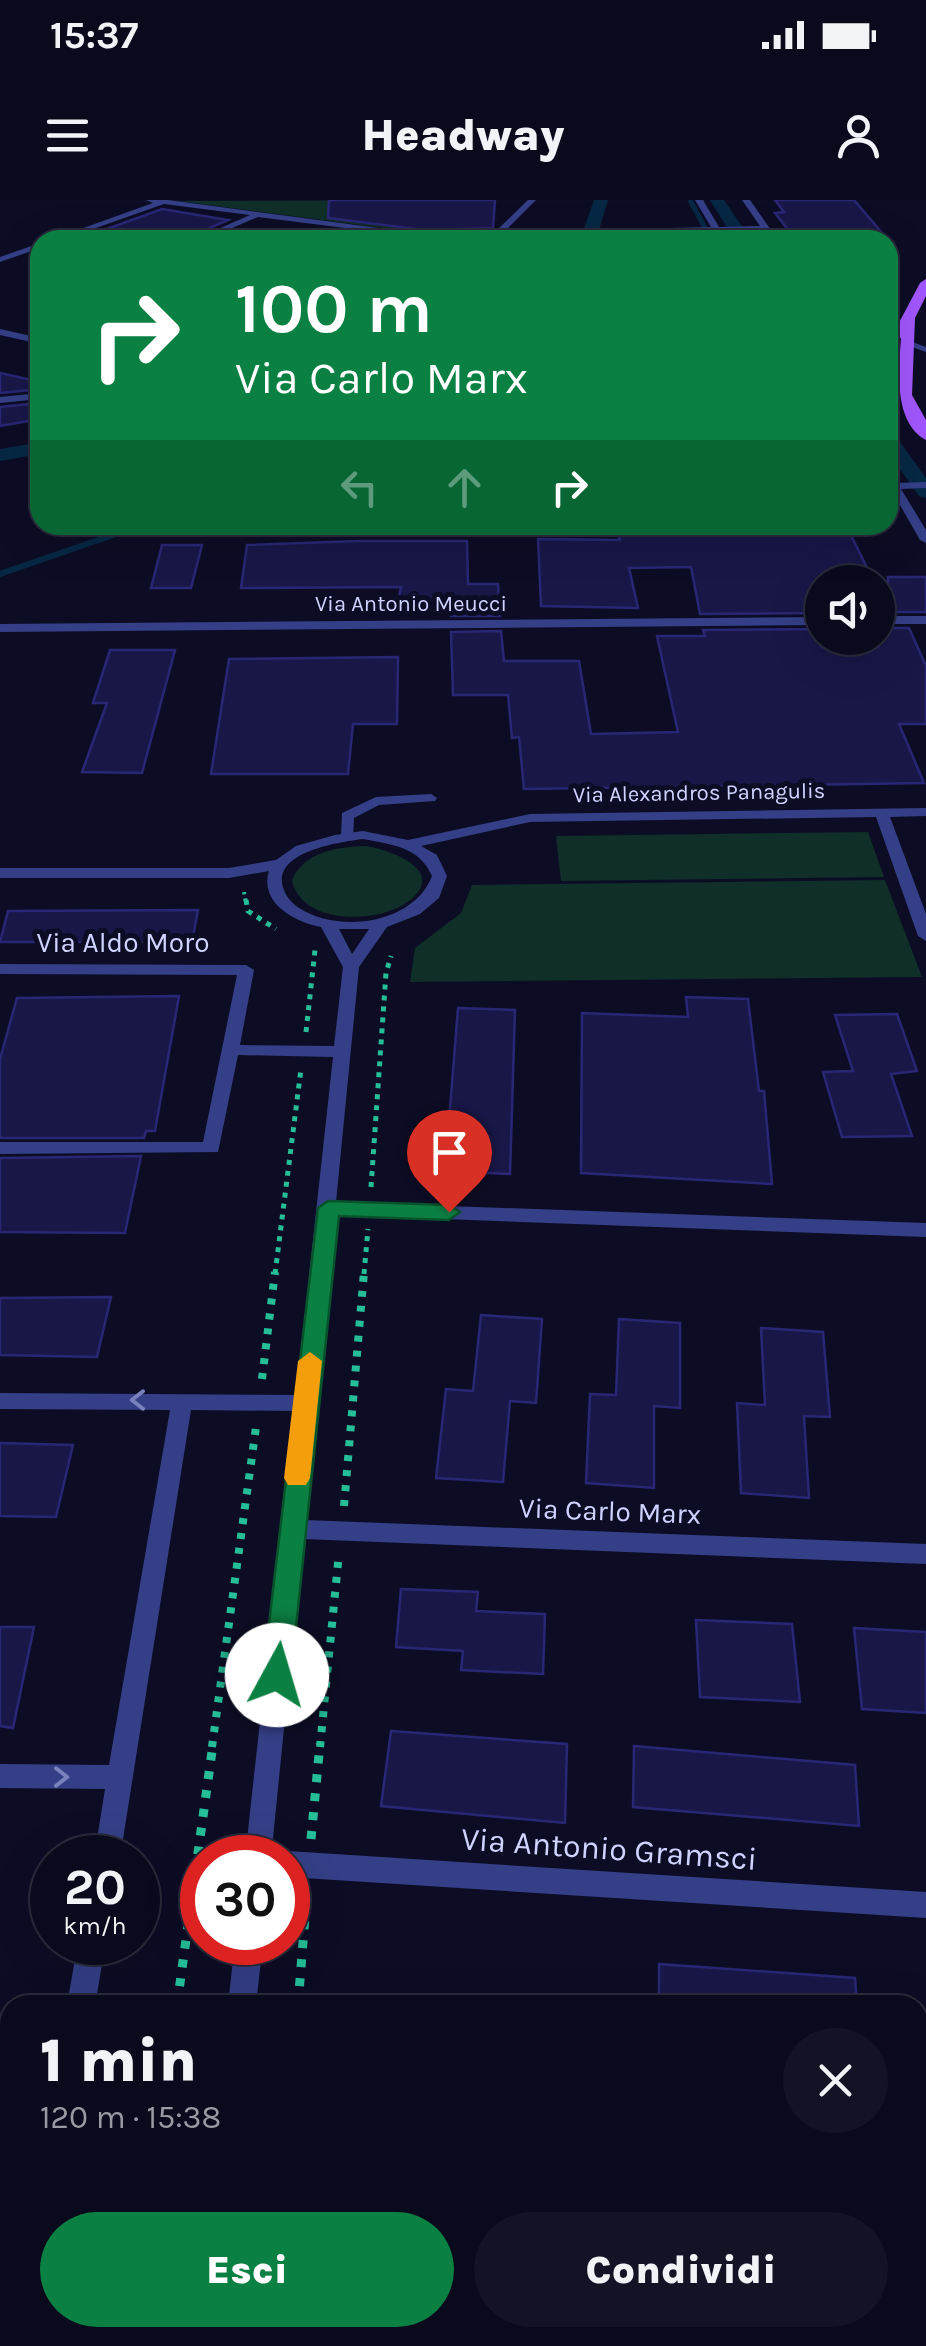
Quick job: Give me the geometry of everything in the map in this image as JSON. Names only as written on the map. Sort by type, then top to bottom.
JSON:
[{"type":"main road","points":[[926,283],[898,339],[904,395],[926,433]]},
{"type":"main road","points":[[898,421],[926,456]]},
{"type":"street","points":[[132,200],[374,230]]},
{"type":"street","points":[[501,230],[532,200]]},
{"type":"street","points":[[699,200],[722,229]]},
{"type":"street","points":[[746,200],[766,228]]},
{"type":"street","points":[[79,230],[150,202]]},
{"type":"street","points":[[222,230],[256,216]]},
{"type":"street","points":[[707,230],[766,228]]},
{"type":"street","points":[[0,260],[30,249]]},
{"type":"street","points":[[0,332],[30,338]]},
{"type":"street","points":[[898,367],[904,371]]},
{"type":"street","points":[[0,400],[30,397]]},
{"type":"street","points":[[898,486],[926,485]]},
{"type":"street","points":[[898,493],[926,540]]},
{"type":"street","points":[[895,620],[926,620]]},
{"type":"street","name":"Via Antonio Meucci","points":[[0,628],[805,621]]},
{"type":"street","points":[[881,812],[926,936]]},
{"type":"street","name":"Via Alexandros Panagulis","points":[[409,844],[475,833],[530,818],[926,812]]},
{"type":"street","name":"Via Alexandros Panagulis","points":[[438,866],[475,833]]},
{"type":"street","points":[[0,873],[229,874],[281,864],[314,843],[348,836],[388,838],[409,844],[438,866],[441,880],[437,894],[424,907],[382,924],[328,924],[286,906],[276,892],[274,878],[281,864]]},
{"type":"street","points":[[229,874],[276,892]]},
{"type":"street","points":[[328,924],[351,967]]},
{"type":"street","points":[[260,1835],[351,967],[382,924]]},
{"type":"street","name":"Via Aldo Moro","points":[[0,970],[246,970],[232,1050]]},
{"type":"street","points":[[0,1148],[211,1148],[232,1050],[343,1052]]},
{"type":"street","points":[[328,1208],[926,1230]]},
{"type":"street","points":[[111,1835],[182,1400]]},
{"type":"street","points":[[0,1401],[305,1403]]},
{"type":"street","name":"Via Carlo Marx","points":[[292,1528],[926,1554]]},
{"type":"street","points":[[0,1776],[121,1777]]},
{"type":"street","name":"Via Antonio Gramsci","points":[[310,1865],[926,1905]]},
{"type":"street","points":[[84,1995],[88,1965]]},
{"type":"street","points":[[243,1995],[246,1965]]},
{"type":"lane","points":[[898,339],[926,350]]},
{"type":"lane","points":[[348,836],[347,816],[376,800],[431,798]]},
{"type":"path","points":[[244,886],[248,912],[264,924],[291,935]]},
{"type":"path","points":[[178,1995],[316,946],[303,940]]},
{"type":"path","points":[[302,1835],[342,1530],[386,974],[394,945]]},
{"type":"path","points":[[298,1965],[298,1995]]},
{"type":"green space","points":[[475,200],[433,230],[398,230],[178,201]]},
{"type":"green space","points":[[868,832],[884,877],[561,881],[556,836]]},
{"type":"green space","points":[[366,846],[401,857],[419,871],[419,890],[409,901],[396,909],[361,917],[325,913],[298,895],[292,880],[313,857]]},
{"type":"green space","points":[[885,880],[922,977],[410,982],[415,948],[461,913],[472,885]]},
{"type":"building","points":[[329,200],[495,200],[493,228],[424,230],[328,218]]},
{"type":"building","points":[[775,200],[854,200],[880,230],[788,230],[775,213],[784,212]]},
{"type":"building","points":[[162,209],[228,220],[206,230],[107,229]]},
{"type":"building","points":[[0,373],[30,380],[30,390],[0,393]]},
{"type":"building","points":[[30,404],[30,421],[0,426],[0,407]]},
{"type":"building","points":[[851,535],[866,565],[805,565],[805,613],[700,614],[691,567],[629,568],[638,608],[541,606],[538,539]]},
{"type":"building","points":[[467,541],[468,584],[498,584],[500,616],[451,616],[450,603],[398,602],[401,587],[241,588],[247,545]]},
{"type":"building","points":[[162,545],[202,545],[191,588],[151,588]]},
{"type":"building","points":[[895,577],[926,577],[926,612],[895,612]]},
{"type":"building","points":[[895,628],[909,628],[926,666],[926,724],[899,724],[924,783],[524,789],[519,737],[512,738],[508,695],[453,695],[451,632],[501,631],[504,661],[579,661],[591,734],[678,732],[657,636],[705,636],[703,630],[805,629],[805,655],[895,655]]},
{"type":"building","points":[[110,650],[175,650],[142,773],[82,772],[107,703],[93,703]]},
{"type":"building","points":[[398,657],[397,724],[353,724],[348,774],[211,774],[229,659]]},
{"type":"building","points":[[198,910],[192,942],[0,942],[8,911]]},
{"type":"building","points":[[179,996],[155,1131],[146,1131],[144,1138],[0,1138],[0,1059],[17,998]]},
{"type":"building","points":[[686,997],[748,999],[759,1091],[764,1091],[772,1184],[581,1173],[582,1013],[688,1017]]},
{"type":"building","points":[[458,1008],[515,1010],[510,1174],[445,1171]]},
{"type":"building","points":[[897,1014],[917,1071],[891,1074],[912,1136],[842,1137],[823,1072],[853,1071],[835,1015]]},
{"type":"building","points":[[141,1156],[125,1233],[0,1232],[0,1158]]},
{"type":"building","points":[[111,1297],[97,1357],[0,1355],[0,1298]]},
{"type":"building","points":[[481,1315],[542,1319],[536,1403],[510,1401],[503,1482],[436,1478],[446,1389],[473,1391]]},
{"type":"building","points":[[619,1319],[680,1323],[680,1408],[654,1406],[654,1488],[586,1483],[590,1394],[616,1395]]},
{"type":"building","points":[[761,1328],[823,1332],[830,1417],[804,1416],[809,1498],[741,1493],[737,1403],[765,1405]]},
{"type":"building","points":[[0,1443],[73,1445],[56,1517],[0,1516]]},
{"type":"building","points":[[401,1589],[478,1592],[476,1611],[545,1614],[543,1674],[461,1670],[463,1651],[396,1647]]},
{"type":"building","points":[[696,1620],[792,1624],[800,1702],[700,1697]]},
{"type":"building","points":[[0,1627],[34,1627],[13,1728],[0,1726]]},
{"type":"building","points":[[854,1628],[926,1632],[926,1713],[862,1709]]},
{"type":"building","points":[[391,1731],[567,1744],[565,1823],[381,1806]]},
{"type":"building","points":[[634,1746],[855,1765],[859,1826],[633,1807]]},
{"type":"building","points":[[659,1964],[855,1978],[856,1995],[659,1995]]},
{"type":"waterway","points":[[591,230],[601,200]]},
{"type":"waterway","points":[[690,200],[704,226]]},
{"type":"waterway","points":[[717,200],[736,230]]},
{"type":"waterway","points":[[0,455],[30,450]]},
{"type":"waterway","points":[[898,453],[926,492]]},
{"type":"waterway","points":[[0,574],[113,535]]},
{"type":"slow traffic","points":[[297,1478],[310,1361]]},
{"type":"route","points":[[277,1675],[328,1208],[449,1212]]}]
